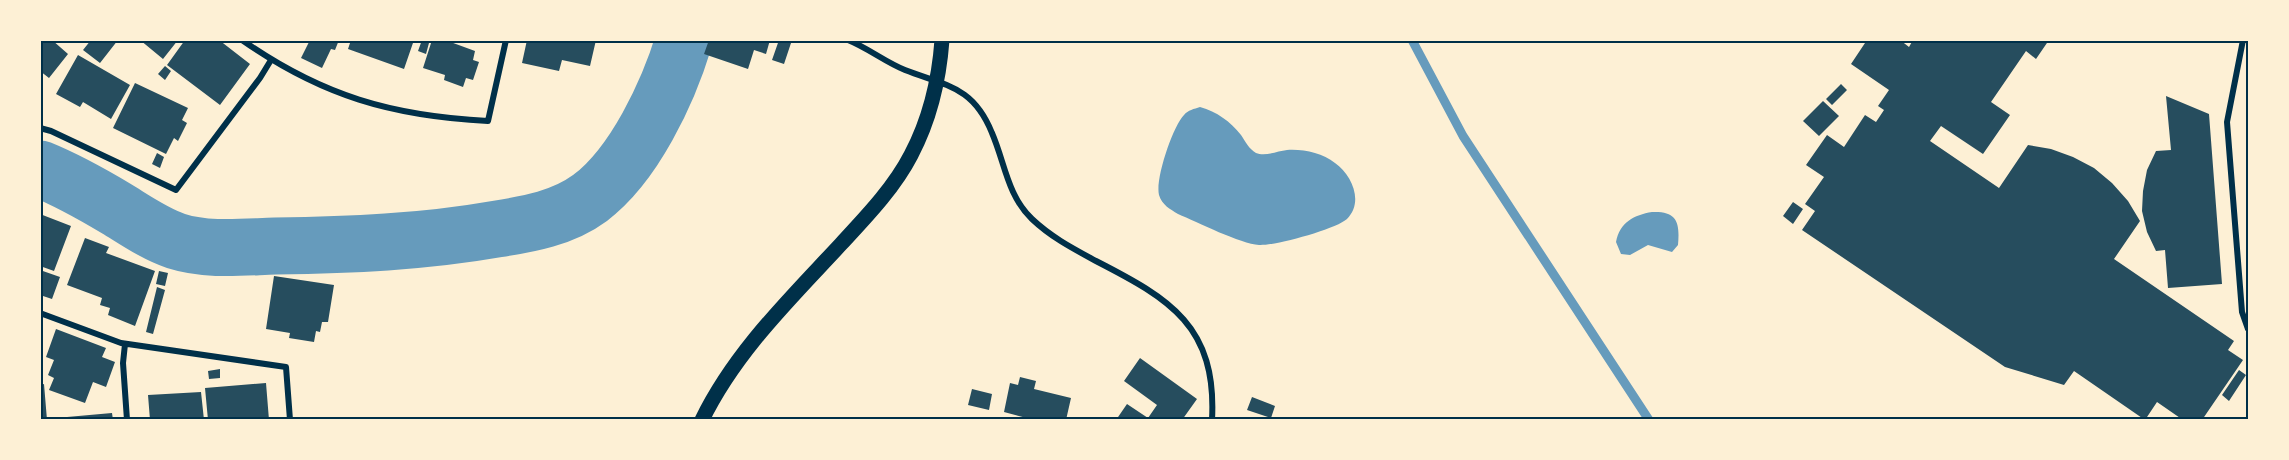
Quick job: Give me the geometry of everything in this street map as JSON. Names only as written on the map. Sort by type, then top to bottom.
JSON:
[{"type":"main road","points":[[702,420],[728,374],[769,322],[894,183],[911,156],[924,126],[938,80],[942,40]]},
{"type":"street","points":[[242,40],[271,60],[330,90],[367,103],[405,113],[488,121],[506,40]]},
{"type":"street","points":[[848,40],[903,69],[938,80],[962,91],[981,111],[992,134],[1011,190],[1030,217],[1054,239],[1137,282],[1167,301],[1191,327],[1206,358],[1214,393],[1212,420]]},
{"type":"street","points":[[2243,40],[2227,122],[2242,312],[2248,330]]},
{"type":"street","points":[[40,128],[51,131],[176,190],[271,60]]},
{"type":"street","points":[[40,313],[125,344],[286,367],[290,420]]},
{"type":"street","points":[[125,344],[123,363],[127,420]]},
{"type":"water","points":[[1200,107],[1228,121],[1256,153],[1300,150],[1319,154],[1335,163],[1346,174],[1354,189],[1355,205],[1347,219],[1319,232],[1278,243],[1259,245],[1230,237],[1169,208],[1160,198],[1158,187],[1166,153],[1184,115]]},
{"type":"water","points":[[1652,212],[1672,216],[1677,224],[1678,245],[1672,252],[1648,245],[1630,255],[1621,254],[1616,242],[1621,229],[1639,215]]},
{"type":"building","points":[[40,40],[52,40],[68,54],[49,78],[40,71]]},
{"type":"building","points":[[91,40],[118,40],[100,63],[83,50]]},
{"type":"building","points":[[140,40],[178,40],[163,59]]},
{"type":"building","points":[[185,40],[219,40],[250,64],[220,105],[167,65]]},
{"type":"building","points":[[310,40],[339,40],[335,50],[331,49],[322,68],[301,58]]},
{"type":"building","points":[[351,40],[414,40],[404,69],[348,49]]},
{"type":"building","points":[[422,40],[429,43],[426,54],[418,51]]},
{"type":"building","points":[[432,40],[445,40],[475,51],[473,60],[479,62],[473,80],[466,78],[463,87],[444,80],[445,75],[423,68]]},
{"type":"building","points":[[527,40],[596,40],[590,66],[562,60],[559,71],[522,63]]},
{"type":"building","points":[[709,40],[770,40],[766,54],[754,50],[748,69],[704,54]]},
{"type":"building","points":[[779,40],[792,40],[784,64],[772,60]]},
{"type":"building","points":[[1867,40],[1900,40],[1909,47],[1913,40],[2049,40],[2036,59],[2026,51],[1991,102],[2010,115],[1983,154],[1941,126],[1930,141],[1999,188],[2028,145],[2051,149],[2073,157],[2094,168],[2112,183],[2128,201],[2140,221],[2114,259],[2234,341],[2228,350],[2243,360],[2202,420],[2183,420],[2157,402],[2145,420],[2074,371],[2064,385],[2005,367],[1802,230],[1815,211],[1805,204],[1824,177],[1806,165],[1827,135],[1844,147],[1865,115],[1876,122],[1884,110],[1878,106],[1889,90],[1851,64]]},
{"type":"building","points":[[78,55],[130,85],[111,119],[83,102],[80,107],[56,94]]},
{"type":"building","points":[[165,66],[171,71],[165,80],[158,74]]},
{"type":"building","points":[[135,83],[188,108],[182,120],[187,123],[178,141],[174,138],[166,154],[113,128]]},
{"type":"building","points":[[1841,84],[1847,90],[1832,105],[1826,99]]},
{"type":"building","points":[[2166,96],[2209,114],[2222,284],[2168,288],[2165,250],[2156,251],[2147,232],[2142,211],[2147,170],[2156,151],[2171,150]]},
{"type":"building","points":[[1823,101],[1839,116],[1819,136],[1803,121]]},
{"type":"building","points":[[157,153],[164,157],[160,168],[152,164]]},
{"type":"building","points":[[1793,202],[1803,209],[1793,224],[1783,216]]},
{"type":"building","points":[[40,214],[71,226],[54,271],[40,266]]},
{"type":"building","points":[[85,238],[109,247],[106,253],[155,271],[135,326],[108,315],[110,308],[100,305],[102,298],[67,285]]},
{"type":"building","points":[[40,270],[60,277],[52,299],[40,295]]},
{"type":"building","points":[[159,271],[168,273],[165,286],[156,284]]},
{"type":"building","points":[[274,276],[334,285],[328,322],[322,322],[320,332],[316,331],[314,342],[289,338],[290,333],[266,329]]},
{"type":"building","points":[[157,287],[165,290],[153,334],[146,332]]},
{"type":"building","points":[[56,329],[106,348],[102,357],[115,362],[106,387],[93,382],[85,403],[49,390],[54,378],[48,375],[54,360],[46,357]]},
{"type":"building","points":[[1140,358],[1197,399],[1182,420],[1116,420],[1127,404],[1148,418],[1157,405],[1124,381]]},
{"type":"building","points":[[220,369],[220,378],[209,379],[208,371]]},
{"type":"building","points":[[2239,370],[2246,375],[2229,401],[2222,395]]},
{"type":"building","points":[[1020,377],[1036,381],[1034,389],[1071,398],[1066,420],[1034,420],[1004,412],[1010,383],[1018,385]]},
{"type":"building","points":[[266,383],[269,420],[208,420],[205,388]]},
{"type":"building","points":[[44,384],[47,420],[40,420],[40,385]]},
{"type":"building","points":[[972,389],[992,394],[989,410],[968,405]]},
{"type":"building","points":[[201,392],[204,420],[150,420],[148,395]]},
{"type":"building","points":[[1252,397],[1275,406],[1271,418],[1247,410]]},
{"type":"building","points":[[112,413],[113,420],[68,420],[67,417]]},
{"type":"waterway","points":[[40,169],[89,193],[160,235],[200,246],[238,247],[386,242],[442,237],[521,225],[569,211],[580,205],[606,184],[621,167],[659,105],[684,40]]},
{"type":"waterway","points":[[1412,40],[1463,136],[1649,420]]}]
